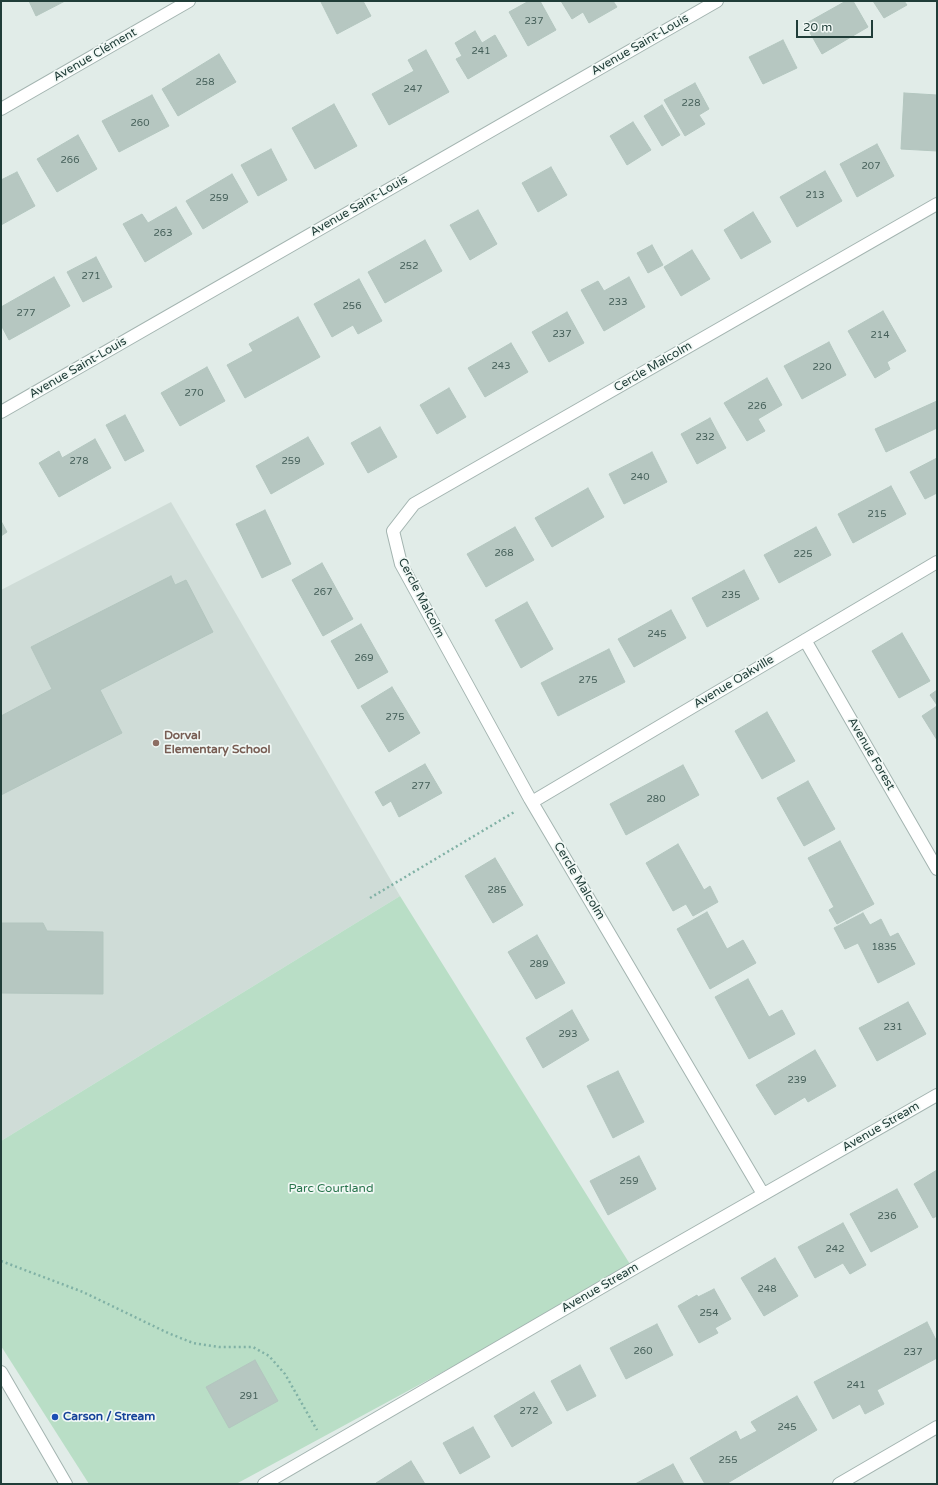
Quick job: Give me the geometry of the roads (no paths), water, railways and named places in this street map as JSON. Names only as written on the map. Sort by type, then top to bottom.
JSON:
[{"type":"street","name":"Avenue Clément","points":[[1,109],[189,1]]},
{"type":"street","name":"Avenue Saint-Louis","points":[[1,412],[717,1]]},
{"type":"street","name":"Cercle Malcolm","points":[[763,1194],[532,802],[401,564],[393,531],[414,504],[937,204]]},
{"type":"street","name":"Avenue Oakville","points":[[532,802],[937,562]]},
{"type":"street","name":"Avenue Forest","points":[[805,640],[937,869]]},
{"type":"street","name":"Avenue Stream","points":[[264,1484],[626,1273],[937,1095]]},
{"type":"street","points":[[1,1372],[66,1484]]},
{"type":"street","points":[[839,1484],[937,1428]]},
{"type":"place","name":"Dorval Elementary School","points":[[156,743]]},
{"type":"place","name":"Carson / Stream","points":[[55,1417]]},
{"type":"park label","name":"Parc Courtland","points":[[331,1189]]}]
